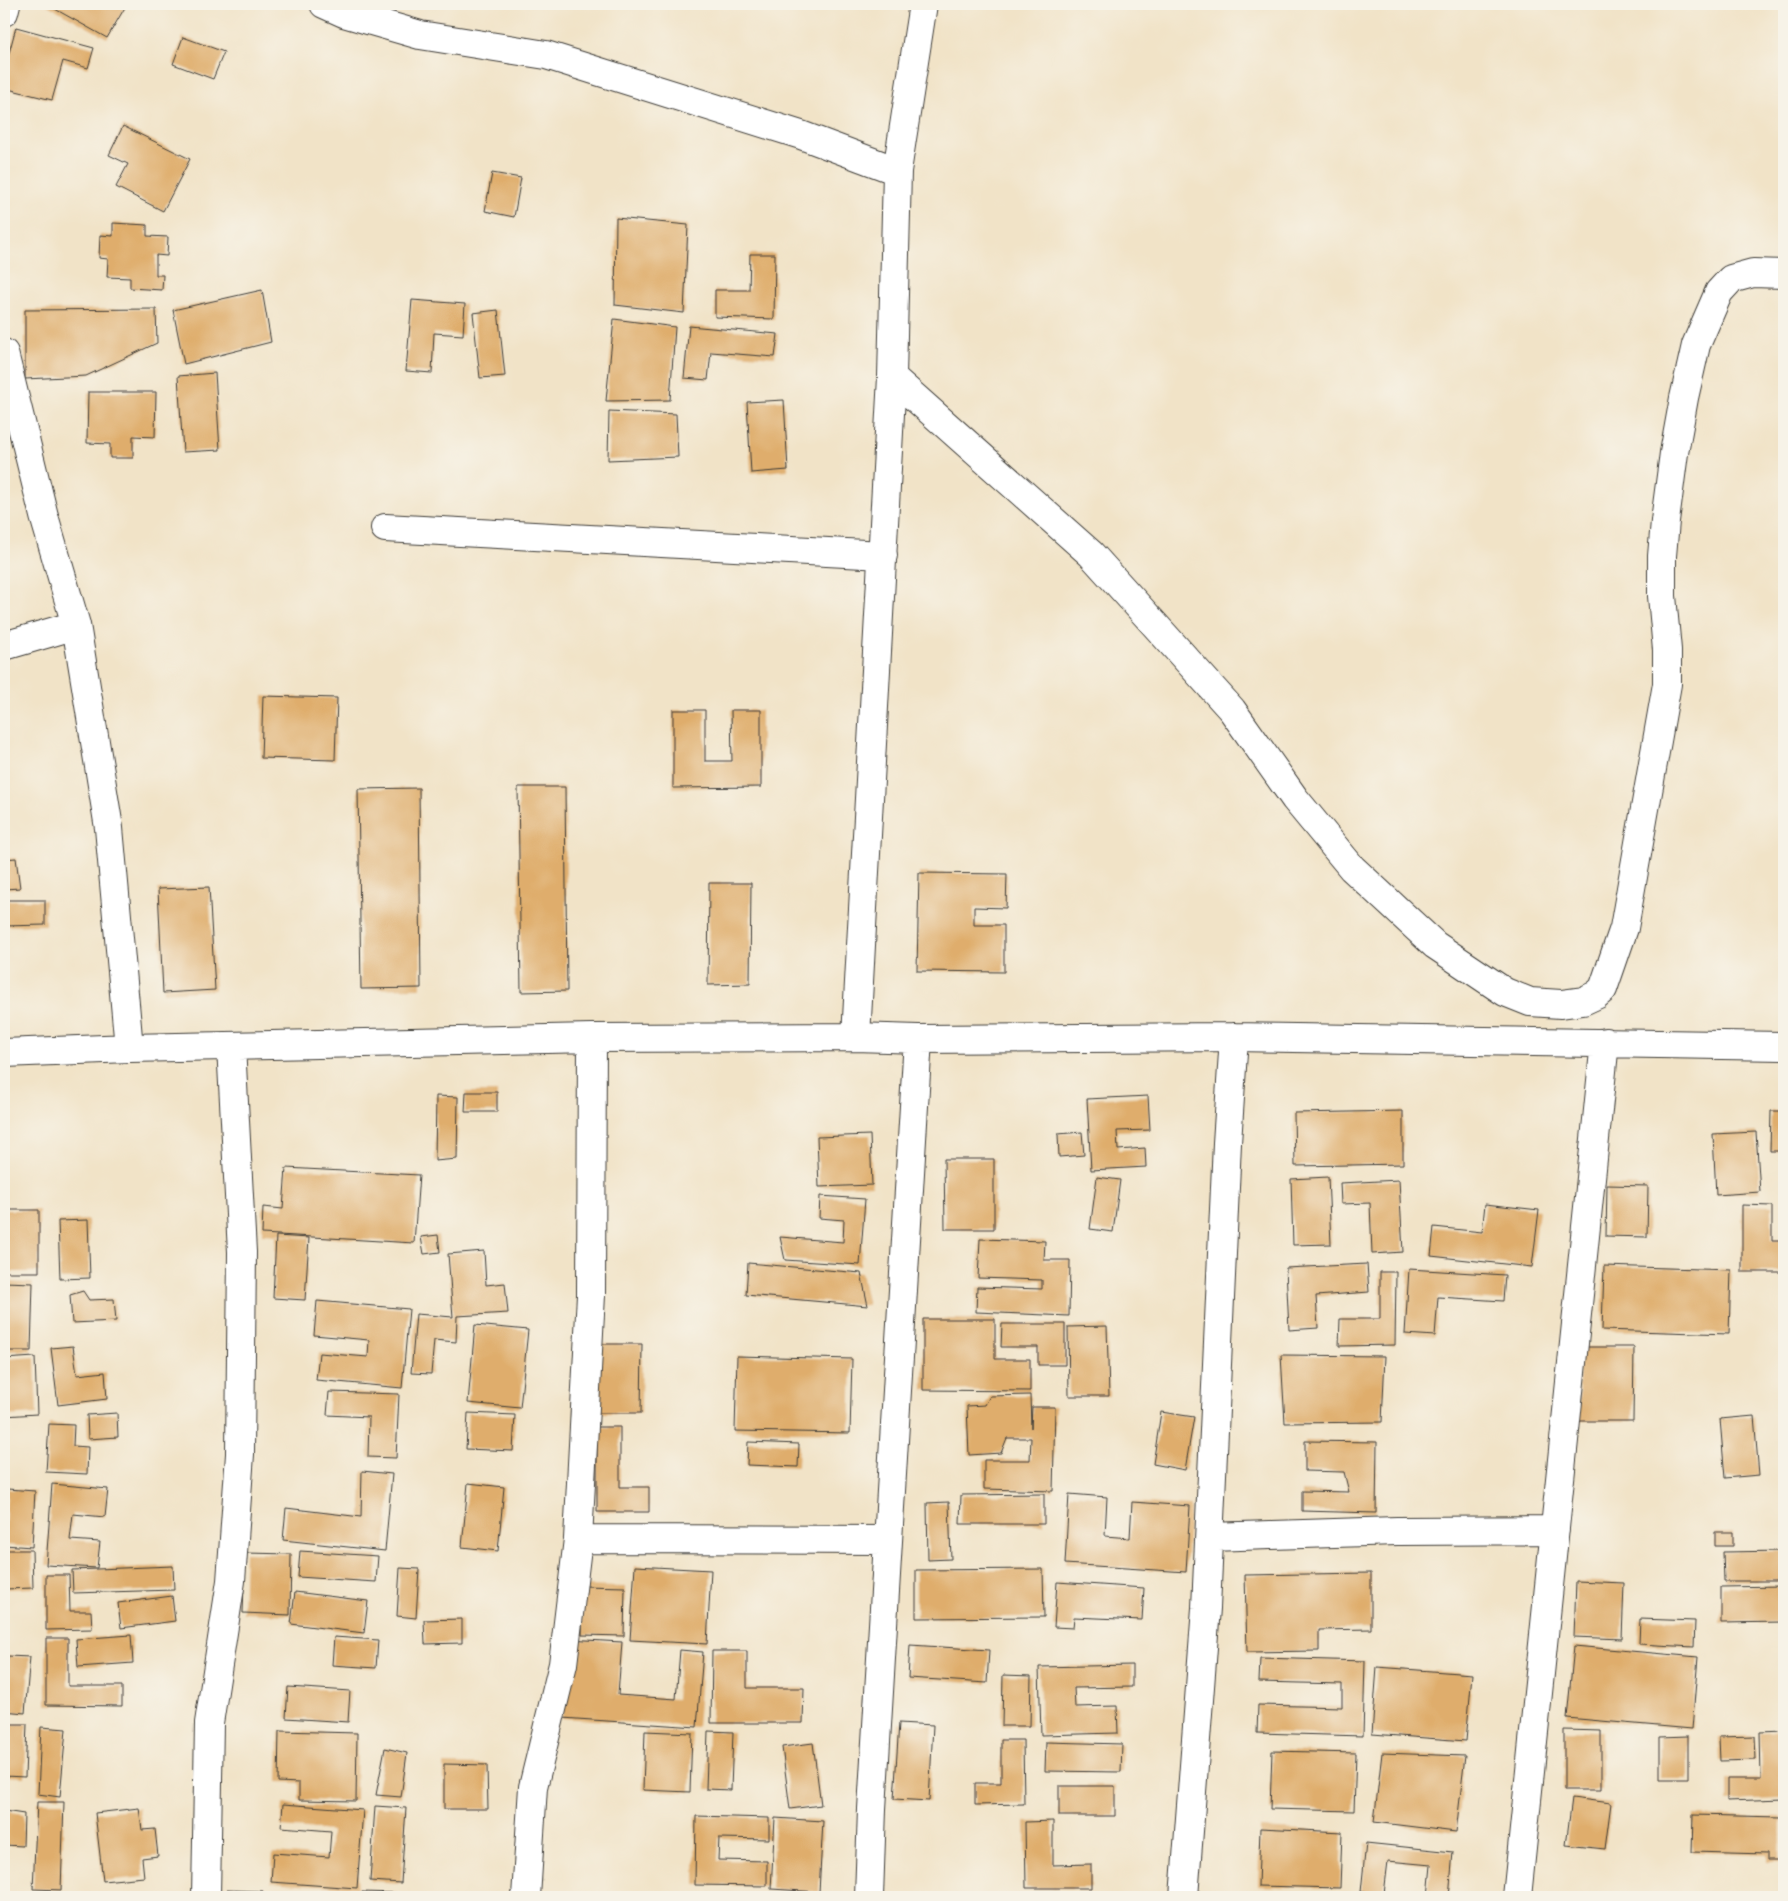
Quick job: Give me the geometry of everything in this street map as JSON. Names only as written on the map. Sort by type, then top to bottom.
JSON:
[{"type":"street","points":[[4,12],[6,4]]},
{"type":"street","points":[[324,4],[344,13],[420,35],[546,56],[652,87],[801,135],[897,171]]},
{"type":"street","points":[[856,1037],[892,377],[897,171],[923,4]]},
{"type":"street","points":[[892,377],[1091,554],[1232,710],[1295,799],[1352,868],[1428,938],[1505,992],[1530,1002],[1562,1004],[1583,1001],[1596,995],[1603,989],[1624,928],[1641,841],[1667,684],[1667,650],[1662,596],[1662,556],[1676,444],[1696,345],[1719,292],[1732,278],[1753,273],[1784,274]]},
{"type":"street","points":[[4,353],[44,516],[76,625],[108,828],[129,1048]]},
{"type":"street","points":[[385,528],[883,555]]},
{"type":"street","points":[[4,646],[76,625]]},
{"type":"street","points":[[4,1053],[129,1048],[592,1038],[856,1037],[918,1039],[1234,1037],[1784,1046]]},
{"type":"street","points":[[1184,1897],[1206,1608],[1234,1037]]},
{"type":"street","points":[[526,1897],[533,1787],[563,1664],[578,1540],[591,1295],[592,1038]]},
{"type":"street","points":[[869,1897],[873,1799],[918,1039]]},
{"type":"street","points":[[1517,1897],[1605,1042]]},
{"type":"street","points":[[206,1897],[209,1723],[231,1580],[240,1454],[242,1252],[232,1046]]},
{"type":"street","points":[[1210,1537],[1397,1531],[1555,1530]]},
{"type":"street","points":[[578,1540],[888,1540]]},
{"type":"building","points":[[46,4],[127,4],[107,38]]},
{"type":"building","points":[[16,27],[94,48],[88,68],[63,61],[52,100],[4,88],[4,72]]},
{"type":"building","points":[[183,37],[224,52],[213,79],[173,64]]},
{"type":"building","points":[[123,126],[190,159],[163,211],[116,187],[128,164],[109,155]]},
{"type":"building","points":[[492,173],[521,178],[514,217],[485,211]]},
{"type":"building","points":[[616,218],[688,225],[684,313],[615,305]]},
{"type":"building","points":[[113,223],[147,225],[147,236],[168,237],[167,256],[156,255],[156,275],[163,275],[162,290],[130,288],[130,278],[107,277],[108,259],[99,258],[100,235],[113,236]]},
{"type":"building","points":[[750,254],[775,254],[774,319],[715,317],[715,290],[749,290]]},
{"type":"building","points":[[262,290],[271,342],[184,364],[173,310]]},
{"type":"building","points":[[412,300],[465,304],[463,335],[434,333],[432,373],[406,371]]},
{"type":"building","points":[[156,309],[157,343],[86,376],[25,379],[25,310]]},
{"type":"building","points":[[498,310],[505,376],[480,378],[473,313]]},
{"type":"building","points":[[614,319],[675,327],[670,400],[606,401]]},
{"type":"building","points":[[689,326],[778,334],[775,357],[711,352],[708,380],[684,378]]},
{"type":"building","points":[[215,373],[220,450],[183,452],[178,376]]},
{"type":"building","points":[[88,392],[156,392],[155,437],[133,436],[133,458],[110,458],[110,444],[87,443]]},
{"type":"building","points":[[784,400],[788,470],[751,473],[747,402]]},
{"type":"building","points":[[609,411],[676,414],[678,457],[608,460]]},
{"type":"building","points":[[263,696],[337,698],[335,760],[261,758]]},
{"type":"building","points":[[673,710],[705,710],[705,761],[732,761],[731,710],[761,710],[761,787],[673,788]]},
{"type":"building","points":[[518,787],[565,787],[567,991],[521,992]]},
{"type":"building","points":[[419,788],[421,988],[361,989],[358,789]]},
{"type":"building","points":[[16,858],[20,888],[4,889],[4,859]]},
{"type":"building","points":[[919,873],[1007,874],[1006,908],[974,907],[974,925],[1004,925],[1004,972],[917,971]]},
{"type":"building","points":[[709,883],[751,883],[750,984],[708,985]]},
{"type":"building","points":[[209,887],[215,990],[163,993],[158,889]]},
{"type":"building","points":[[4,900],[45,900],[45,925],[4,926]]},
{"type":"building","points":[[466,1092],[497,1092],[497,1112],[465,1112]]},
{"type":"building","points":[[436,1096],[458,1097],[457,1159],[435,1161]]},
{"type":"building","points":[[1148,1096],[1150,1130],[1117,1131],[1118,1150],[1145,1148],[1146,1167],[1091,1170],[1087,1099]]},
{"type":"building","points":[[1403,1111],[1403,1164],[1295,1166],[1294,1113]]},
{"type":"building","points":[[1771,1111],[1784,1111],[1784,1151],[1770,1151]]},
{"type":"building","points":[[1082,1132],[1084,1155],[1059,1157],[1058,1134]]},
{"type":"building","points":[[1756,1132],[1760,1192],[1716,1195],[1713,1134]]},
{"type":"building","points":[[870,1135],[872,1185],[819,1187],[817,1137]]},
{"type":"building","points":[[944,1159],[994,1159],[994,1229],[945,1229]]},
{"type":"building","points":[[286,1168],[419,1175],[414,1243],[262,1234],[263,1207],[283,1209]]},
{"type":"building","points":[[1097,1177],[1120,1180],[1113,1232],[1090,1229]]},
{"type":"building","points":[[1328,1177],[1331,1244],[1293,1245],[1291,1179]]},
{"type":"building","points":[[1399,1180],[1403,1252],[1372,1254],[1370,1203],[1341,1204],[1340,1183]]},
{"type":"building","points":[[1607,1185],[1648,1186],[1647,1237],[1606,1236]]},
{"type":"building","points":[[820,1196],[865,1199],[860,1265],[785,1260],[780,1237],[843,1242],[844,1220],[819,1218]]},
{"type":"building","points":[[1485,1204],[1539,1210],[1532,1267],[1431,1256],[1434,1227],[1482,1232]]},
{"type":"building","points":[[1742,1205],[1772,1206],[1772,1240],[1784,1240],[1784,1272],[1742,1272]]},
{"type":"building","points":[[4,1210],[39,1210],[39,1272],[4,1272]]},
{"type":"building","points":[[88,1220],[90,1278],[60,1279],[58,1221]]},
{"type":"building","points":[[438,1235],[440,1252],[424,1254],[421,1237]]},
{"type":"building","points":[[276,1236],[309,1238],[305,1300],[273,1298]]},
{"type":"building","points":[[980,1239],[1045,1241],[1044,1260],[1070,1260],[1069,1316],[976,1312],[977,1287],[1042,1289],[1042,1280],[978,1278]]},
{"type":"building","points":[[484,1251],[486,1285],[505,1283],[508,1313],[457,1316],[456,1342],[434,1340],[431,1374],[411,1373],[416,1314],[453,1317],[448,1254]]},
{"type":"building","points":[[748,1263],[861,1273],[868,1306],[746,1295]]},
{"type":"building","points":[[1367,1264],[1369,1292],[1316,1296],[1318,1328],[1289,1330],[1286,1268]]},
{"type":"building","points":[[1604,1266],[1731,1270],[1729,1334],[1602,1330]]},
{"type":"building","points":[[1409,1269],[1505,1275],[1503,1301],[1438,1297],[1435,1336],[1405,1334]]},
{"type":"building","points":[[1380,1272],[1396,1272],[1395,1345],[1339,1346],[1340,1319],[1380,1319]]},
{"type":"building","points":[[4,1282],[33,1283],[31,1351],[4,1351]]},
{"type":"building","points":[[83,1291],[89,1300],[114,1299],[116,1321],[72,1323],[70,1295]]},
{"type":"building","points":[[317,1301],[409,1309],[402,1388],[316,1380],[319,1353],[368,1357],[369,1340],[314,1335]]},
{"type":"building","points":[[923,1319],[995,1319],[995,1359],[1030,1359],[1030,1391],[923,1390]]},
{"type":"building","points":[[1002,1324],[1065,1324],[1065,1365],[1038,1365],[1038,1347],[1001,1347]]},
{"type":"building","points":[[475,1325],[528,1330],[520,1408],[468,1403]]},
{"type":"building","points":[[1107,1326],[1109,1396],[1069,1396],[1068,1327]]},
{"type":"building","points":[[596,1344],[642,1344],[641,1413],[595,1413]]},
{"type":"building","points":[[73,1346],[77,1375],[105,1372],[107,1399],[58,1405],[51,1348]]},
{"type":"building","points":[[1579,1347],[1634,1347],[1633,1421],[1579,1421]]},
{"type":"building","points":[[1281,1355],[1385,1356],[1382,1422],[1285,1423]]},
{"type":"building","points":[[737,1356],[852,1359],[850,1433],[735,1431]]},
{"type":"building","points":[[35,1357],[37,1414],[4,1416],[4,1359]]},
{"type":"building","points":[[329,1392],[399,1394],[396,1458],[368,1457],[369,1417],[327,1415]]},
{"type":"building","points":[[1030,1395],[1031,1428],[1032,1407],[1055,1407],[1053,1491],[984,1489],[984,1460],[1030,1460],[1031,1438],[1007,1438],[1001,1453],[969,1455],[967,1406],[985,1405],[990,1396]]},
{"type":"building","points":[[1161,1412],[1194,1417],[1185,1470],[1153,1464]]},
{"type":"building","points":[[117,1413],[118,1437],[88,1439],[87,1415]]},
{"type":"building","points":[[468,1413],[515,1415],[513,1451],[466,1449]]},
{"type":"building","points":[[1754,1416],[1759,1475],[1725,1478],[1720,1419]]},
{"type":"building","points":[[49,1424],[74,1425],[73,1446],[88,1447],[87,1474],[46,1472]]},
{"type":"building","points":[[597,1427],[620,1427],[620,1487],[649,1487],[649,1512],[597,1512]]},
{"type":"building","points":[[1305,1441],[1377,1442],[1376,1513],[1302,1511],[1302,1491],[1349,1492],[1344,1472],[1305,1471]]},
{"type":"building","points":[[748,1442],[799,1444],[798,1467],[747,1465]]},
{"type":"building","points":[[362,1471],[392,1474],[385,1551],[283,1540],[286,1508],[361,1517]]},
{"type":"building","points":[[468,1483],[504,1487],[498,1551],[462,1547]]},
{"type":"building","points":[[52,1484],[108,1489],[105,1517],[73,1514],[70,1540],[100,1542],[97,1568],[46,1565]]},
{"type":"building","points":[[7,1489],[35,1491],[32,1547],[4,1545]]},
{"type":"building","points":[[1044,1494],[1044,1524],[960,1524],[961,1495]]},
{"type":"building","points":[[1069,1494],[1107,1497],[1105,1536],[1130,1538],[1132,1502],[1190,1506],[1186,1572],[1065,1564]]},
{"type":"building","points":[[949,1502],[951,1559],[928,1560],[927,1503]]},
{"type":"building","points":[[1715,1532],[1733,1532],[1733,1546],[1715,1546]]},
{"type":"building","points":[[4,1550],[32,1550],[33,1588],[4,1589]]},
{"type":"building","points":[[300,1551],[378,1556],[376,1582],[298,1577]]},
{"type":"building","points":[[1784,1551],[1784,1581],[1724,1581],[1723,1552]]},
{"type":"building","points":[[245,1553],[291,1554],[290,1615],[243,1613]]},
{"type":"building","points":[[173,1566],[174,1590],[73,1593],[72,1570]]},
{"type":"building","points":[[635,1566],[711,1570],[707,1644],[630,1640]]},
{"type":"building","points":[[400,1568],[419,1569],[416,1618],[397,1616]]},
{"type":"building","points":[[1043,1569],[1044,1617],[916,1618],[916,1570]]},
{"type":"building","points":[[1371,1573],[1371,1629],[1319,1630],[1319,1651],[1247,1652],[1245,1575]]},
{"type":"building","points":[[46,1575],[69,1575],[70,1611],[91,1611],[92,1629],[46,1630]]},
{"type":"building","points":[[1576,1581],[1624,1583],[1622,1639],[1574,1637]]},
{"type":"building","points":[[1057,1582],[1144,1588],[1142,1620],[1074,1617],[1073,1628],[1054,1627]]},
{"type":"building","points":[[583,1586],[625,1587],[624,1636],[582,1635]]},
{"type":"building","points":[[1784,1586],[1784,1622],[1721,1623],[1721,1587]]},
{"type":"building","points":[[295,1592],[368,1601],[364,1633],[291,1624]]},
{"type":"building","points":[[172,1596],[175,1621],[121,1628],[118,1603]]},
{"type":"building","points":[[462,1619],[462,1643],[425,1644],[424,1620]]},
{"type":"building","points":[[1640,1619],[1695,1621],[1694,1647],[1639,1644]]},
{"type":"building","points":[[131,1635],[133,1663],[78,1667],[76,1639]]},
{"type":"building","points":[[334,1637],[378,1640],[376,1668],[332,1665]]},
{"type":"building","points":[[46,1638],[68,1638],[68,1686],[122,1686],[122,1706],[46,1705]]},
{"type":"building","points":[[568,1639],[622,1642],[618,1695],[676,1699],[680,1650],[703,1652],[697,1727],[562,1718]]},
{"type":"building","points":[[910,1645],[989,1650],[987,1683],[908,1678]]},
{"type":"building","points":[[1574,1646],[1698,1657],[1692,1729],[1567,1718]]},
{"type":"building","points":[[712,1651],[747,1651],[747,1688],[804,1688],[803,1723],[711,1723]]},
{"type":"building","points":[[8,1656],[30,1657],[25,1713],[4,1711],[4,1690]]},
{"type":"building","points":[[1260,1658],[1365,1661],[1363,1736],[1257,1733],[1258,1705],[1342,1707],[1342,1684],[1259,1682]]},
{"type":"building","points":[[1132,1665],[1132,1687],[1074,1688],[1075,1707],[1117,1706],[1118,1733],[1041,1735],[1039,1667]]},
{"type":"building","points":[[1377,1667],[1472,1674],[1466,1741],[1372,1734]]},
{"type":"building","points":[[1003,1675],[1031,1676],[1030,1726],[1002,1726]]},
{"type":"building","points":[[288,1687],[350,1691],[348,1722],[286,1718]]},
{"type":"building","points":[[899,1723],[933,1725],[929,1801],[894,1799]]},
{"type":"building","points":[[4,1724],[27,1724],[25,1777],[4,1776]]},
{"type":"building","points":[[41,1727],[66,1729],[60,1797],[38,1794]]},
{"type":"building","points":[[1564,1730],[1601,1731],[1601,1790],[1564,1790]]},
{"type":"building","points":[[279,1731],[357,1733],[356,1801],[299,1800],[299,1783],[278,1782]]},
{"type":"building","points":[[645,1731],[692,1733],[690,1792],[643,1790]]},
{"type":"building","points":[[708,1731],[733,1732],[731,1790],[706,1789]]},
{"type":"building","points":[[1784,1731],[1784,1799],[1727,1801],[1727,1779],[1761,1779],[1760,1732]]},
{"type":"building","points":[[1688,1736],[1688,1779],[1660,1779],[1660,1737]]},
{"type":"building","points":[[1755,1736],[1756,1760],[1720,1761],[1719,1737]]},
{"type":"building","points":[[1001,1740],[1023,1740],[1024,1804],[975,1805],[975,1783],[1001,1783]]},
{"type":"building","points":[[1046,1742],[1122,1744],[1121,1772],[1045,1771]]},
{"type":"building","points":[[813,1743],[821,1805],[790,1809],[782,1747]]},
{"type":"building","points":[[385,1748],[407,1753],[401,1797],[376,1795]]},
{"type":"building","points":[[1272,1751],[1356,1753],[1354,1811],[1270,1809]]},
{"type":"building","points":[[1382,1753],[1465,1756],[1456,1832],[1374,1822]]},
{"type":"building","points":[[444,1764],[487,1765],[488,1809],[444,1809]]},
{"type":"building","points":[[1059,1786],[1115,1786],[1115,1816],[1059,1816]]},
{"type":"building","points":[[1572,1798],[1611,1803],[1605,1849],[1566,1845]]},
{"type":"building","points":[[37,1802],[64,1802],[61,1890],[33,1889]]},
{"type":"building","points":[[283,1804],[363,1810],[357,1888],[271,1882],[273,1853],[329,1857],[331,1831],[281,1827]]},
{"type":"building","points":[[375,1806],[406,1808],[401,1883],[370,1881]]},
{"type":"building","points":[[139,1808],[142,1830],[155,1829],[158,1856],[142,1858],[144,1877],[103,1881],[95,1813]]},
{"type":"building","points":[[4,1811],[24,1814],[23,1846],[4,1845]]},
{"type":"building","points":[[1693,1815],[1781,1817],[1780,1861],[1767,1861],[1767,1854],[1692,1852]]},
{"type":"building","points":[[696,1816],[769,1818],[769,1839],[719,1838],[718,1860],[767,1861],[767,1886],[695,1885]]},
{"type":"building","points":[[775,1818],[823,1821],[819,1892],[771,1889]]},
{"type":"building","points":[[1053,1821],[1053,1865],[1091,1864],[1091,1888],[1026,1888],[1025,1822]]},
{"type":"building","points":[[1260,1828],[1342,1832],[1340,1888],[1258,1886]]},
{"type":"building","points":[[1366,1843],[1453,1852],[1449,1897],[1428,1897],[1431,1865],[1388,1861],[1384,1894],[1361,1892]]},
{"type":"building","points":[[227,1890],[263,1891],[263,1897],[227,1897]]},
{"type":"building","points":[[362,1892],[396,1893],[396,1897],[362,1897]]}]
